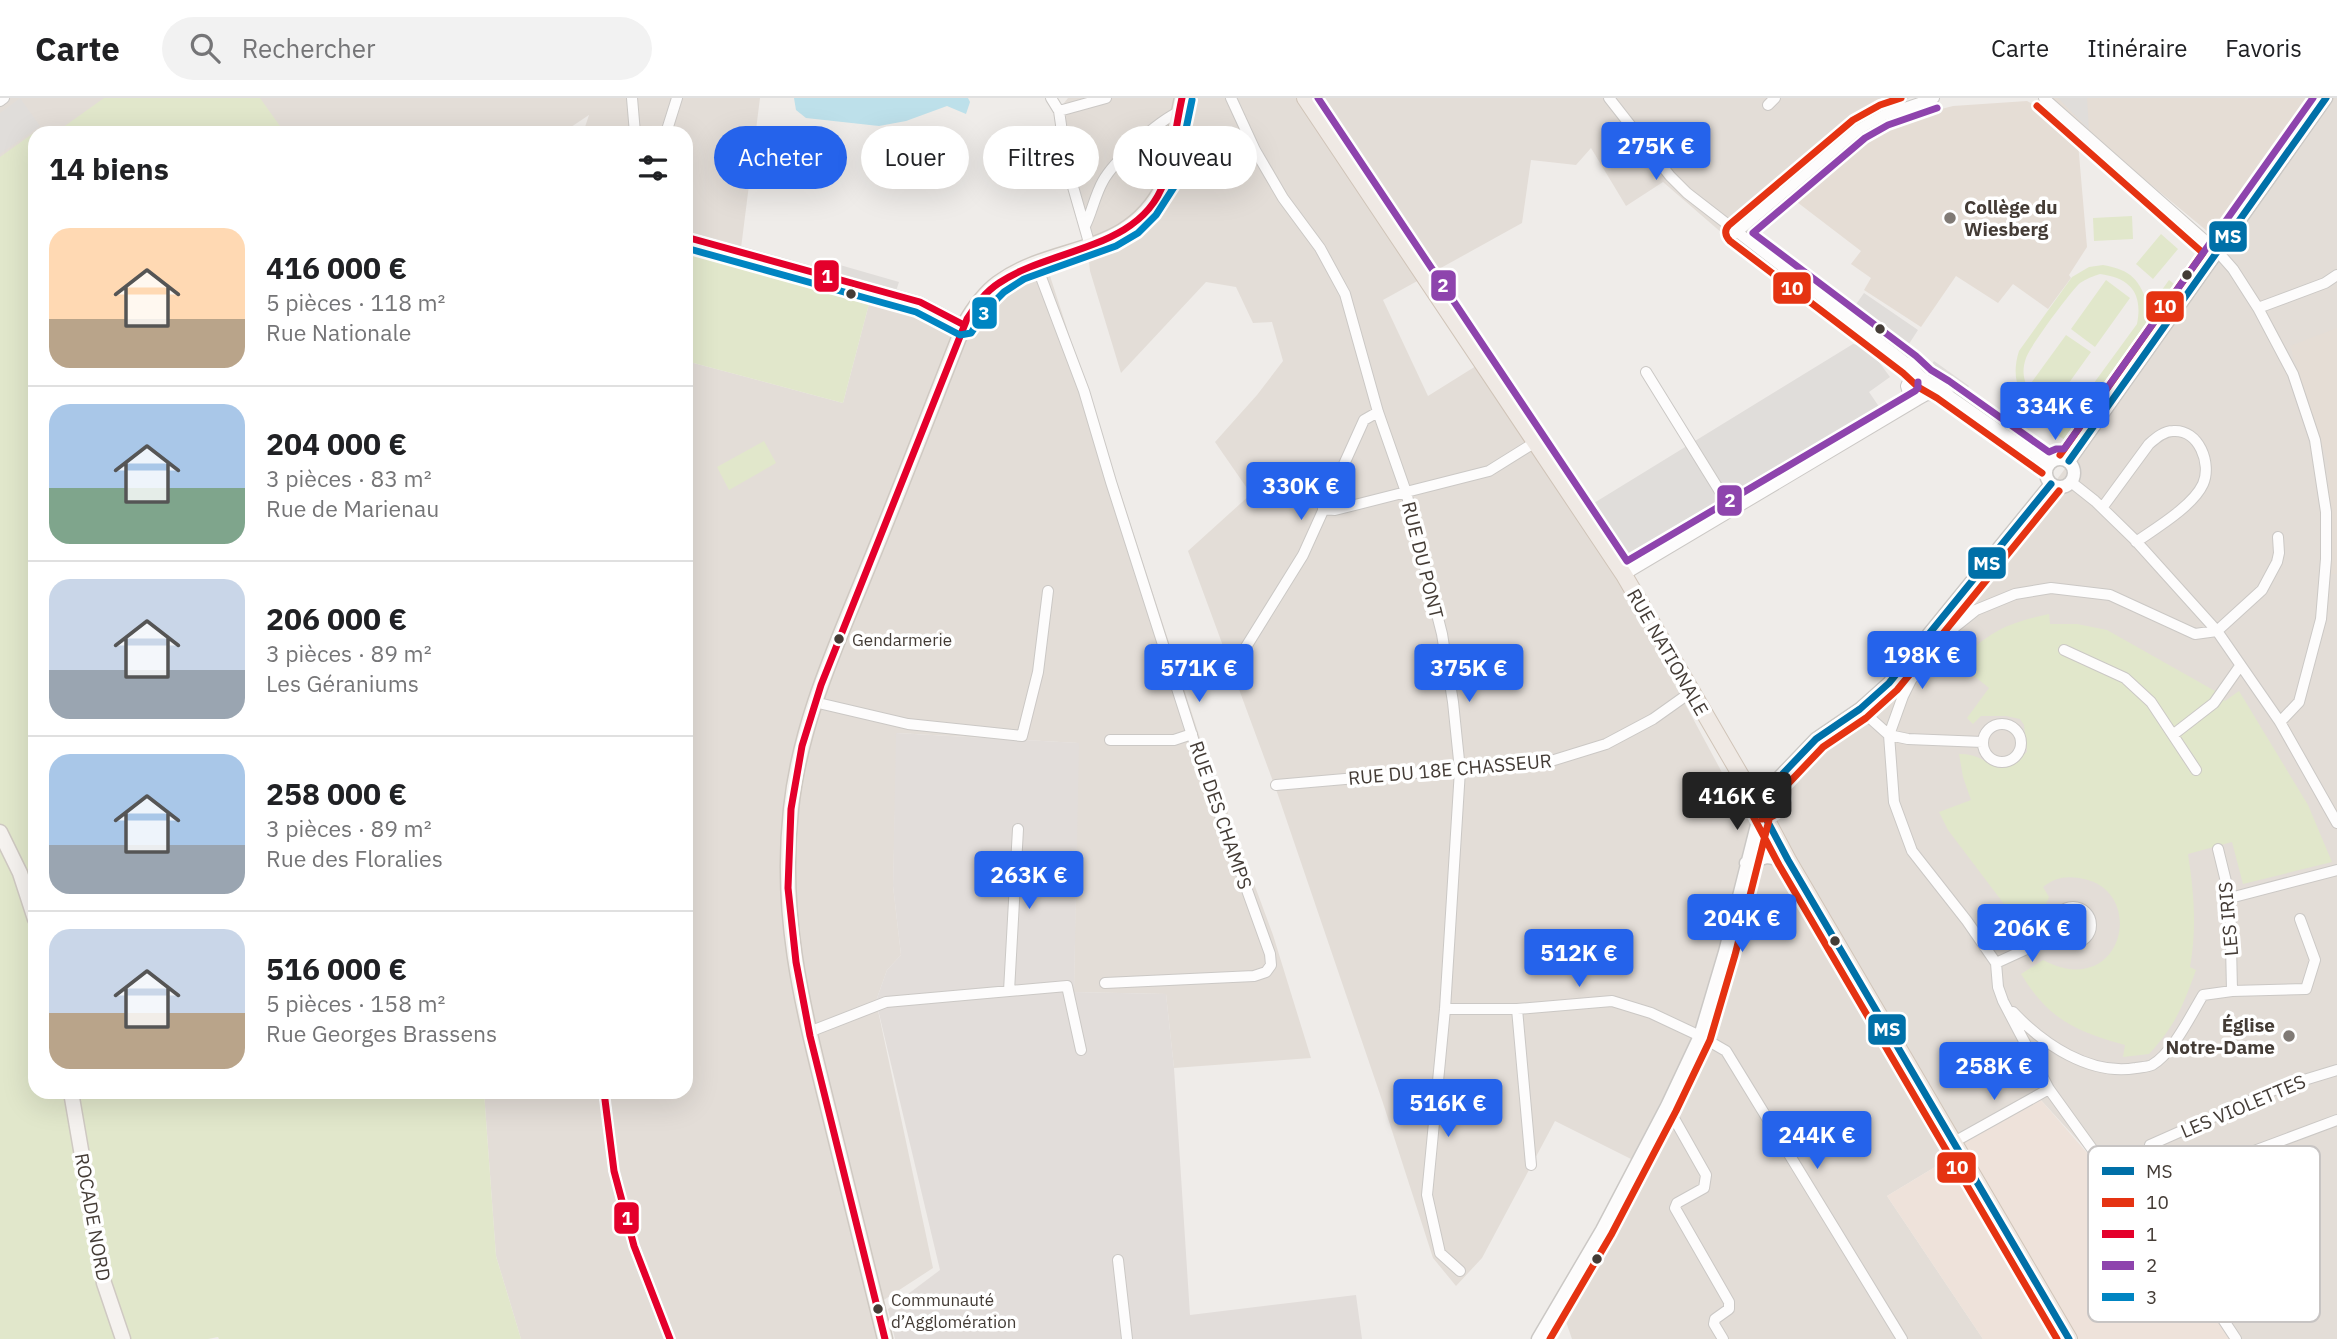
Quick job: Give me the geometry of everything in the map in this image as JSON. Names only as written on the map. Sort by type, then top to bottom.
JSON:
[{"type":"main road","name":"RUE NATIONALE","points":[[1305,98],[1624,575],[1744,781],[1763,788]]},
{"type":"main road","points":[[885,1339],[809,1032],[792,947],[787,863],[796,769],[814,702],[964,325],[979,301],[996,284],[1036,264],[1124,232],[1143,215],[1158,197],[1168,173],[1181,105]]},
{"type":"main road","name":"RUE NATIONALE","points":[[1763,788],[1752,797],[1754,803],[1767,806]]},
{"type":"main road","points":[[1767,806],[1777,840],[1788,860],[2069,1339]]},
{"type":"main road","points":[[0,832],[20,873],[28,898]]},
{"type":"main road","name":"ROCADE NORD","points":[[72,1099],[104,1283],[123,1339]]},
{"type":"street","points":[[632,98],[634,126]]},
{"type":"street","points":[[668,126],[677,98]]},
{"type":"street","points":[[1051,98],[1059,111],[1066,166],[1090,246]]},
{"type":"street","points":[[1059,111],[1106,98]]},
{"type":"street","name":"RUE DU PONT","points":[[1231,98],[1255,150],[1283,198],[1321,248],[1345,294],[1378,412],[1406,492],[1442,634],[1454,702],[1460,770],[1445,1009],[1427,1195],[1440,1253],[1460,1271]]},
{"type":"street","points":[[1609,98],[1670,176],[1687,193],[1913,366],[1930,388],[1922,397],[1624,575]]},
{"type":"street","points":[[1736,233],[1859,129],[1884,114],[1934,98]]},
{"type":"street","points":[[2044,98],[2217,251],[2233,269],[2258,308],[2293,374],[2315,440],[2326,512],[2326,559],[2321,619],[2299,702],[2280,722]]},
{"type":"street","points":[[2069,461],[2326,98]]},
{"type":"street","points":[[1085,226],[1107,175],[1136,144],[1181,105]]},
{"type":"street","points":[[693,239],[920,302],[964,325]]},
{"type":"street","name":"RUE DES CHAMPS","points":[[1036,264],[1084,391],[1192,734],[1270,954],[1271,965],[1266,972],[1254,976],[1105,983]]},
{"type":"street","points":[[2258,308],[2325,283],[2337,275]]},
{"type":"street","points":[[1904,361],[1909,379],[1906,391],[1909,396],[1950,396]]},
{"type":"street","points":[[1646,372],[1732,511]]},
{"type":"street","points":[[1909,379],[1924,379],[1944,388],[1950,396],[2048,464]]},
{"type":"street","points":[[1241,655],[1303,555],[1364,420],[1378,412]]},
{"type":"street","points":[[2102,508],[2149,444],[2159,435],[2173,431],[2186,433],[2198,444],[2205,458],[2206,472],[2202,486],[2188,502],[2136,542]]},
{"type":"street","points":[[1323,509],[1335,510],[1489,471],[1534,443]]},
{"type":"street","points":[[2058,458],[2069,461],[2074,471],[2071,482],[2062,487],[2051,484],[2045,475],[2048,464],[2058,458]]},
{"type":"street","points":[[2071,482],[2136,542],[2217,631],[2280,722],[2337,823]]},
{"type":"street","points":[[1763,788],[1816,740],[1860,709],[1889,683],[2051,484]]},
{"type":"street","points":[[2090,1146],[2049,1089],[2003,1001],[1998,987],[1996,963],[1967,920],[1912,851],[1894,802],[1889,736],[1907,688],[1927,656],[1941,638],[1976,610],[2015,594],[2051,588],[2110,595],[2194,634],[2217,631],[2262,590],[2277,562],[2278,537]]},
{"type":"street","points":[[814,702],[908,724],[1022,736],[1038,672],[1048,591]]},
{"type":"street","points":[[2064,650],[2125,678],[2151,702],[2196,771]]},
{"type":"street","points":[[2174,734],[2214,703],[2241,666]]},
{"type":"street","name":"RUE DU 18E CHASSEUR","points":[[1276,785],[1551,761],[1606,744],[1653,719],[1691,692]]},
{"type":"street","points":[[1860,709],[1889,736],[1983,742]]},
{"type":"street","name":"RUE DES CHAMPS","points":[[1110,740],[1174,740],[1192,734]]},
{"type":"street","points":[[1538,1339],[1602,1230],[1667,1106],[1700,1036],[1725,952],[1746,863],[1767,806]]},
{"type":"street","points":[[1009,991],[1018,829]]},
{"type":"street","name":"LES IRIS","points":[[2218,849],[2230,898],[2232,990]]},
{"type":"street","points":[[1746,863],[1767,857],[1788,860]]},
{"type":"street","points":[[2230,898],[2337,870]]},
{"type":"street","points":[[2003,1001],[2024,1023],[2062,1052],[2091,1065],[2123,1070],[2152,1065],[2175,1042],[2203,995],[2232,990],[2306,989],[2315,960],[2300,919]]},
{"type":"street","points":[[1996,963],[2057,935]]},
{"type":"street","points":[[809,1032],[886,1002],[1067,986],[1081,1050]]},
{"type":"street","points":[[1445,1009],[1517,1009],[1612,1001],[1651,1013],[1726,1051],[1902,1339]]},
{"type":"street","points":[[1517,1009],[1531,1165]]},
{"type":"street","name":"LES VIOLETTES","points":[[2150,1145],[2281,1087],[2337,1070]]},
{"type":"street","points":[[1954,1142],[2049,1089]]},
{"type":"street","points":[[605,1099],[614,1171],[634,1246],[670,1339]]},
{"type":"street","points":[[1667,1106],[1706,1175],[1704,1188],[1677,1203],[1675,1208],[1729,1302],[1728,1309],[1714,1324],[1723,1339]]},
{"type":"street","points":[[2269,1146],[2337,1121]]},
{"type":"street","points":[[1118,1259],[1127,1339]]},
{"type":"street","points":[[1552,1317],[1553,1339]]},
{"type":"street","points":[[2225,1322],[2236,1339]]},
{"type":"shaded area","points":[[0,98],[760,98],[756,126],[714,126],[714,189],[748,189],[740,256],[693,251],[693,126],[585,126],[589,115],[572,126],[28,126],[28,177],[0,353]]},
{"type":"shaded area","points":[[20,98],[40,126],[28,126],[28,134],[0,154],[0,113]]},
{"type":"shaded area","points":[[1068,98],[1910,98],[1877,112],[1840,136],[1730,240],[1663,182],[1626,206],[1591,148],[1576,165],[1531,160],[1522,223],[1383,300],[1428,396],[1476,366],[1619,581],[1740,806],[1904,679],[2061,474],[2214,265],[2331,98],[2337,98],[2337,1339],[2233,1339],[2220,1322],[2320,1322],[2320,1146],[2088,1146],[2088,1152],[2040,1099],[1963,1143],[1945,1161],[1887,1196],[1983,1339],[1572,1339],[1563,1313],[1641,1164],[1555,1121],[1482,1258],[1456,1286],[1433,1258],[1278,795],[1188,551],[1251,494],[1215,442],[1283,361],[1272,322],[1253,323],[1236,287],[1206,282],[1121,373],[1090,271],[1086,235],[1075,189],[1099,189],[1099,126],[1059,126],[1056,113]]},
{"type":"shaded area","points":[[2052,98],[2310,98],[2213,236],[2074,121]]},
{"type":"shaded area","points":[[2087,98],[2089,130],[2059,99]]},
{"type":"shaded area","name":"Collège du Wiesberg","points":[[2027,101],[2042,109],[2078,143],[2087,247],[2069,275],[2071,278],[2048,309],[2013,284],[1998,303],[1956,276],[1921,327],[1864,290],[1871,278],[1851,264],[1861,251],[1793,199],[1891,122],[1953,106]]},
{"type":"shaded area","points":[[833,263],[899,282],[896,291],[830,274]]},
{"type":"shaded area","points":[[1050,276],[1199,735],[1273,935],[1311,1058],[1174,1068],[1166,994],[1074,992],[1078,743],[897,733],[893,886],[901,955],[887,970],[876,1001],[933,1268],[870,1309],[878,1339],[521,1339],[496,1256],[485,1099],[693,1099],[693,363],[843,403],[870,300],[967,319],[1000,291]]},
{"type":"shaded area","points":[[1864,293],[1918,330],[1907,347],[1852,310]]},
{"type":"shaded area","points":[[2337,328],[2337,574],[2331,574],[2328,462],[2290,346]]},
{"type":"shaded area","points":[[1853,344],[1868,347],[1890,377],[1869,392],[1882,411],[1631,560],[1594,503]]},
{"type":"shaded area","points":[[1934,361],[1969,386],[1963,395],[1928,370]]},
{"type":"shaded area","points":[[896,733],[1079,743],[1074,992],[1166,994],[1174,1068],[1190,1315],[1356,1295],[1362,1339],[895,1339],[888,1309],[940,1270],[876,1001],[887,970],[901,955],[893,886]]},
{"type":"shaded area","points":[[2040,1099],[2088,1154],[2088,1322],[2222,1322],[2233,1339],[1983,1339],[1887,1196],[1945,1161],[1963,1143]]},
{"type":"green space","points":[[104,98],[260,98],[280,126],[65,126]]},
{"type":"green space","points":[[28,137],[28,1099],[485,1099],[496,1256],[521,1339],[0,1339],[0,157]]},
{"type":"green space","points":[[2132,216],[2133,239],[2094,241],[2093,218]]},
{"type":"green space","points":[[2161,234],[2178,249],[2153,279],[2136,264]]},
{"type":"green space","points":[[693,252],[870,300],[843,403],[693,363]]},
{"type":"green space","points":[[2103,265],[2128,273],[2138,283],[2149,308],[2169,280],[2178,287],[2065,440],[2056,434],[2071,413],[2057,413],[2034,406],[2019,389],[2016,366],[2019,351],[2072,277],[2089,267]],"holes":[[[2100,274],[2127,284],[2136,296],[2137,324],[2083,398],[2060,404],[2039,398],[2025,382],[2024,371],[2029,352],[2080,283]]]},
{"type":"green space","points":[[2106,280],[2130,298],[2095,347],[2071,329]]},
{"type":"green space","points":[[2066,335],[2091,352],[2056,401],[2031,383]]},
{"type":"green space","points":[[764,441],[776,463],[729,490],[717,467]]},
{"type":"green space","points":[[2049,614],[2050,624],[2077,624],[2107,630],[2215,691],[2225,701],[2239,691],[2308,805],[2332,862],[2243,884],[2232,842],[2188,854],[2194,910],[2190,967],[2196,970],[2177,1015],[2149,1054],[2123,1057],[2125,1045],[2091,1034],[2064,1021],[2042,1002],[2021,974],[2043,960],[2071,969],[2093,967],[2108,955],[2118,938],[2120,919],[2114,901],[2101,886],[2079,878],[2064,878],[2043,887],[2049,897],[2041,917],[2040,929],[2029,937],[1948,830],[1939,812],[1971,800],[1959,754],[1972,755],[2003,768],[2027,752],[2024,725],[2020,719],[1981,716],[1973,724],[1967,718],[1989,688],[1957,662],[1999,630]]},
{"type":"water","points":[[794,98],[968,98],[970,102],[966,114],[947,106],[906,121],[879,126],[806,118],[796,110]]},
{"type":"transit line","name":"1","points":[[885,1339],[810,1036],[796,962],[788,888],[791,809],[802,746],[821,685],[967,319],[977,304],[999,283],[1020,271],[1115,235],[1136,222],[1152,204],[1164,182],[1182,98]]},
{"type":"transit line","name":"2","points":[[1318,98],[1627,561],[1915,391],[1918,382]]},
{"type":"transit line","name":"10","points":[[1901,98],[1880,105],[1853,120],[1729,225],[1726,235],[1730,241],[1918,387],[2042,473]]},
{"type":"transit line","name":"2","points":[[1937,108],[1888,125],[1865,138],[1753,233],[1931,370],[2049,452],[2064,449],[2313,98]]},
{"type":"transit line","name":"MS","points":[[2069,461],[2326,98]]},
{"type":"transit line","name":"3","points":[[693,250],[916,312],[960,335],[971,333],[987,309],[1004,292],[1024,279],[1116,246],[1138,233],[1156,215],[1174,187],[1192,100]]},
{"type":"transit line","name":"10","points":[[2037,106],[2203,253],[2060,455]]},
{"type":"transit line","name":"1","points":[[693,239],[920,302],[964,325]]},
{"type":"transit line","name":"MS","points":[[1771,786],[1816,739],[1860,709],[1889,683],[2051,484]]},
{"type":"transit line","name":"10","points":[[1762,819],[1774,816],[1780,811],[1786,799],[1784,788],[1823,747],[1866,718],[1897,690],[2059,491]]},
{"type":"transit line","name":"MS","points":[[1761,809],[1788,860],[2069,1339]]},
{"type":"transit line","name":"10","points":[[1550,1339],[1611,1235],[1710,1040],[1735,955],[1771,812]]},
{"type":"transit line","name":"10","points":[[1752,814],[1779,865],[2057,1339]]},
{"type":"transit line","name":"1","points":[[605,1099],[614,1171],[634,1246],[670,1339]]},
{"type":"place","name":"Collège du Wiesberg","points":[[1950,218]]},
{"type":"place","name":"Gendarmerie","points":[[839,639]]},
{"type":"place","name":"Église Notre-Dame","points":[[2289,1036]]},
{"type":"place","name":"Communauté d’Agglomération","points":[[878,1309]]}]
